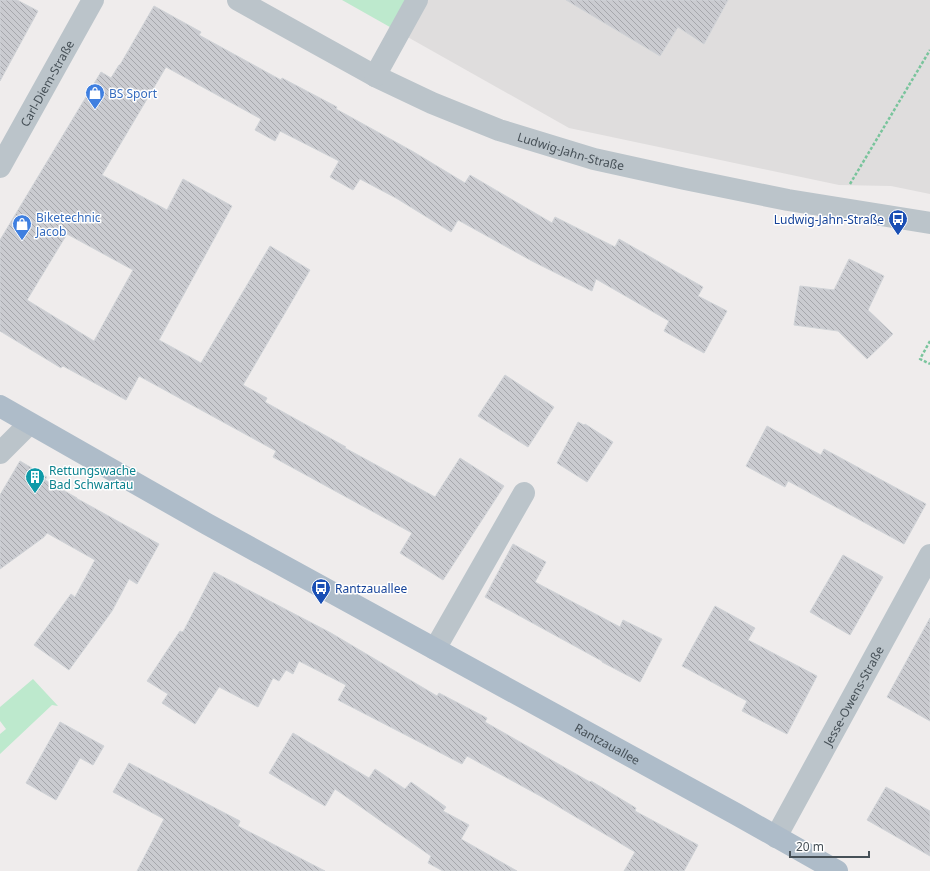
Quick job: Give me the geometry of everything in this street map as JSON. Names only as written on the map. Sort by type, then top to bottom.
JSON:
[{"type":"main road","name":"Rantzauallee","points":[[0,406],[29,424],[207,524],[837,871]]},
{"type":"street","name":"Carl-Diem-Straße","points":[[0,167],[93,0]]},
{"type":"street","name":"Ludwig-Jahn-Straße","points":[[238,0],[375,76],[432,103],[499,130],[594,159],[685,179],[788,200],[930,223]]},
{"type":"street","points":[[375,76],[417,0]]},
{"type":"street","points":[[0,453],[29,424]]},
{"type":"street","points":[[435,649],[524,493]]},
{"type":"street","name":"Jesse-Owens-Straße","points":[[776,837],[930,555]]},
{"type":"path","points":[[836,207],[930,50]]},
{"type":"path","points":[[930,341],[920,359],[930,364]]},
{"type":"shaded area","points":[[425,0],[930,0],[930,194],[891,186],[839,185],[569,128],[404,35]]},
{"type":"green space","points":[[342,0],[425,0],[404,35]]},
{"type":"green space","points":[[33,679],[58,706],[52,705],[0,754],[0,734],[6,729],[0,721],[0,707]]},
{"type":"building","points":[[0,0],[17,0],[38,11],[0,81]]},
{"type":"building","points":[[566,0],[728,0],[704,44],[678,27],[660,56]]},
{"type":"building","points":[[154,6],[201,32],[199,35],[281,80],[282,78],[337,107],[336,109],[412,151],[465,183],[470,175],[552,223],[555,217],[615,247],[619,239],[703,287],[698,296],[727,311],[704,353],[664,331],[669,321],[596,279],[592,291],[532,261],[458,220],[451,232],[396,198],[360,179],[353,190],[330,177],[339,161],[280,131],[275,141],[255,130],[261,119],[166,67],[102,175],[167,210],[183,179],[232,206],[159,340],[201,363],[270,246],[310,270],[243,385],[267,398],[265,402],[435,497],[460,458],[504,486],[443,580],[400,553],[412,533],[273,457],[276,451],[139,376],[126,400],[63,366],[61,368],[0,331],[0,240],[101,72],[111,78]],"holes":[[[67,234],[133,270],[94,341],[27,300]]]},
{"type":"building","points":[[849,259],[884,276],[868,310],[893,334],[867,359],[838,331],[794,325],[800,286],[834,290]]},
{"type":"building","points":[[505,375],[554,407],[528,447],[478,416]]},
{"type":"building","points":[[578,422],[584,425],[585,424],[613,442],[587,482],[557,463]]},
{"type":"building","points":[[767,426],[821,455],[824,449],[926,504],[904,544],[788,481],[785,487],[746,466]]},
{"type":"building","points":[[20,461],[47,477],[45,480],[159,544],[137,584],[129,579],[112,611],[69,670],[34,645],[71,594],[75,597],[95,560],[47,533],[44,537],[0,569],[0,495]]},
{"type":"building","points":[[513,544],[546,562],[535,582],[620,627],[623,620],[662,639],[640,682],[485,597]]},
{"type":"building","points":[[843,555],[883,577],[850,635],[810,612]]},
{"type":"building","points":[[214,572],[331,633],[437,696],[439,693],[487,718],[485,722],[590,782],[591,781],[636,808],[635,811],[698,845],[684,871],[624,871],[635,852],[542,797],[467,756],[462,764],[338,700],[346,685],[299,661],[293,674],[286,670],[279,681],[273,678],[258,707],[219,687],[195,724],[162,703],[168,694],[147,681],[180,631],[183,632]]},
{"type":"building","points":[[715,606],[755,628],[748,640],[817,676],[787,734],[742,711],[747,701],[682,666]]},
{"type":"building","points":[[930,618],[930,721],[887,697]]},
{"type":"building","points":[[60,722],[104,746],[93,765],[80,758],[56,800],[26,783]]},
{"type":"building","points":[[293,733],[369,778],[375,769],[405,789],[411,782],[446,807],[443,811],[469,825],[461,839],[517,871],[443,871],[428,863],[431,856],[335,789],[325,806],[269,773]]},
{"type":"building","points":[[129,763],[240,821],[238,826],[325,871],[137,871],[164,819],[113,792]]},
{"type":"building","points":[[886,787],[930,811],[930,856],[867,820]]},
{"type":"place","name":"BS Sport","points":[[95,110]]},
{"type":"place","name":"Ludwig-Jahn-Straße","points":[[898,236]]},
{"type":"place","name":"Biketechnic Jacob","points":[[22,241]]},
{"type":"place","name":"Rettungswache Bad Schwartau","points":[[35,494]]},
{"type":"place","name":"Rantzauallee","points":[[321,605]]}]
